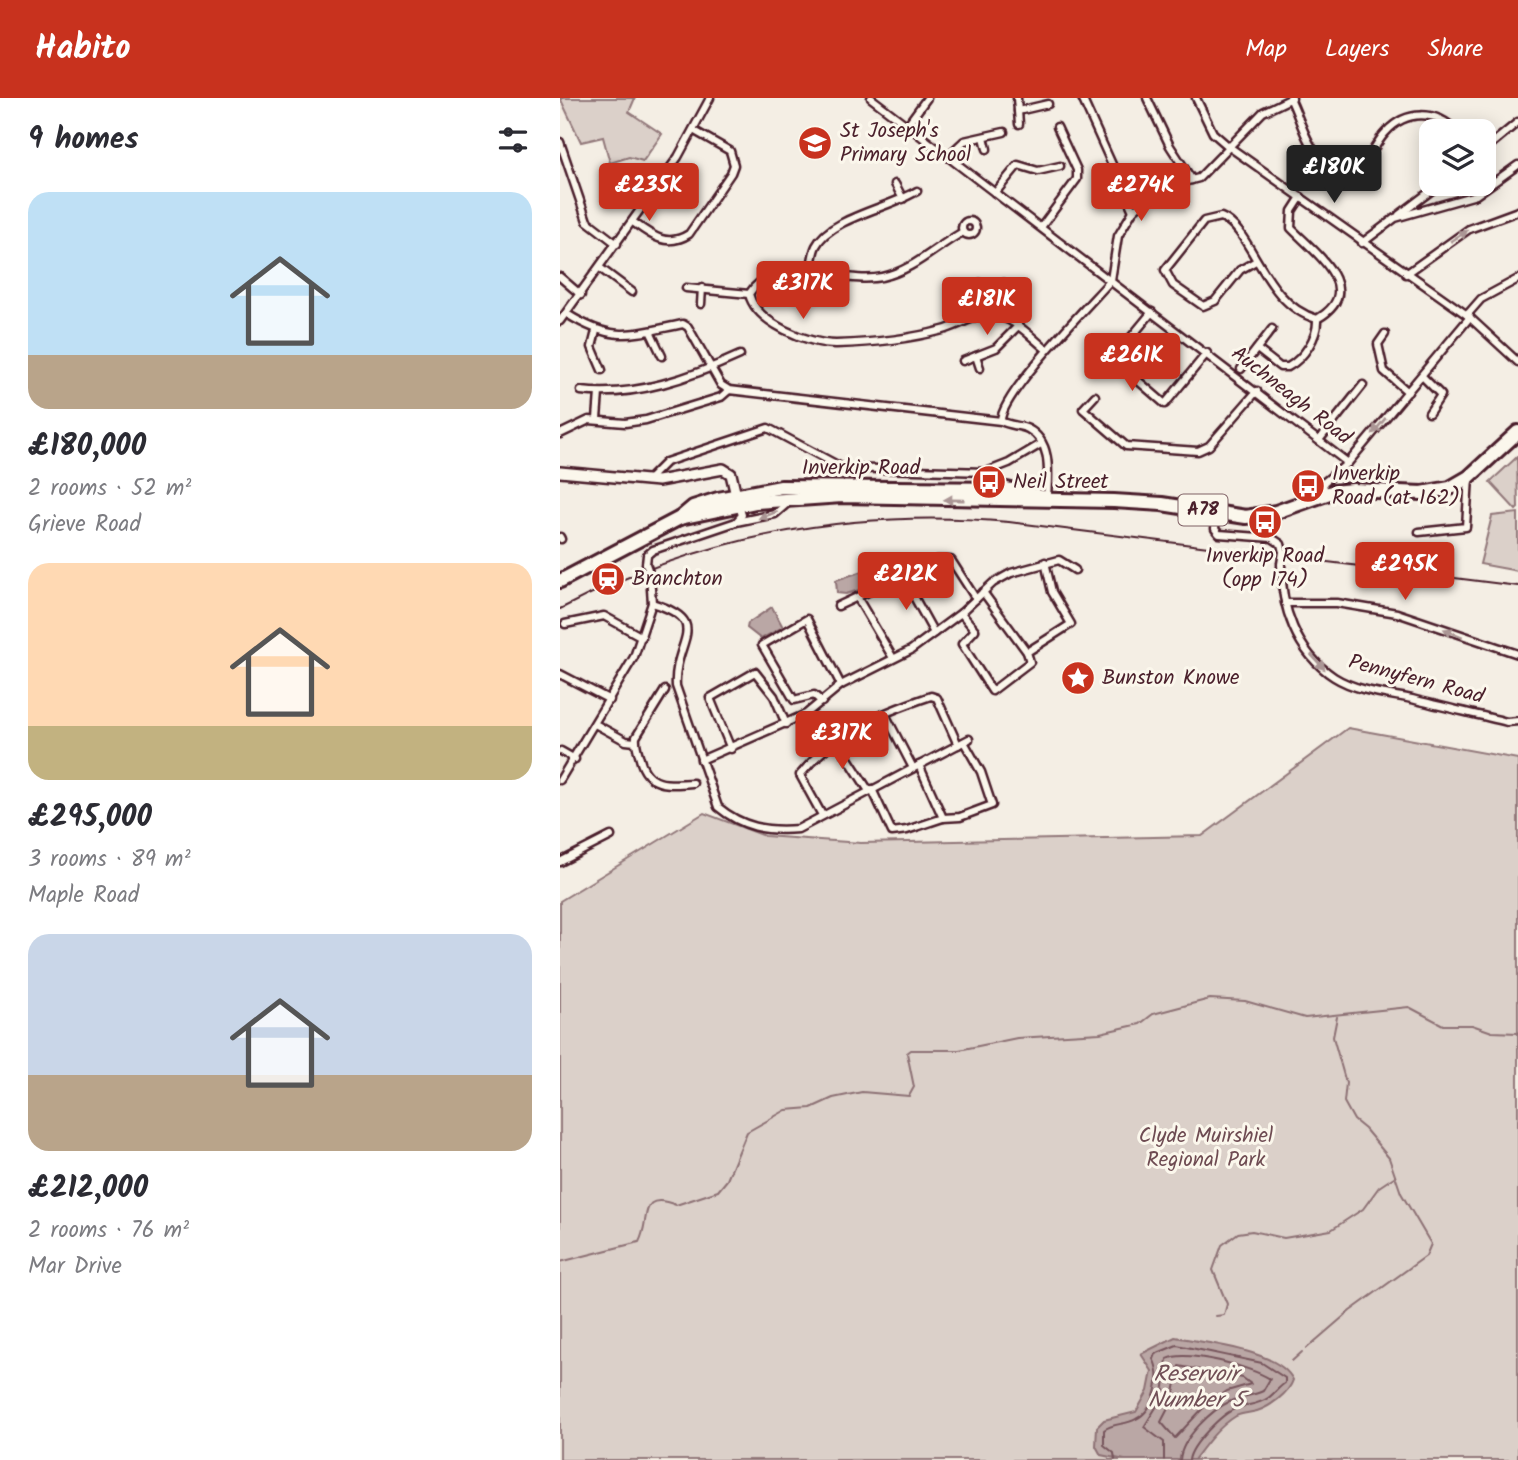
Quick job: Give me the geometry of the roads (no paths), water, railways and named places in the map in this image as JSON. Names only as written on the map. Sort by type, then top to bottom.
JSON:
[{"type":"highway","name":"Inverkip Road","points":[[560,582],[680,518],[693,507],[737,500],[794,498],[1024,501],[1047,498],[1162,504],[1246,517],[1276,512],[1325,494],[1353,490],[1430,493],[1450,488],[1469,477],[1518,432]]},
{"type":"highway","name":"Inverkip Road","points":[[680,518],[696,516],[781,487],[954,487],[1024,491],[1047,498]]},
{"type":"street","name":"Auchneagh Road","points":[[871,98],[1042,226],[1348,463]]},
{"type":"street","points":[[908,124],[927,98]]},
{"type":"street","points":[[1017,98],[1019,124]]},
{"type":"street","points":[[1082,98],[1133,211]]},
{"type":"street","points":[[1147,98],[1170,145],[1192,180]]},
{"type":"street","points":[[1196,98],[1213,134],[1362,243],[1468,316],[1518,362]]},
{"type":"street","points":[[1001,421],[1004,407],[1047,350],[1111,281],[1118,236],[1133,211],[1153,193],[1199,178],[1263,112],[1291,98],[1318,156],[1335,166],[1355,166],[1365,161],[1384,134],[1411,116],[1440,119]]},
{"type":"street","points":[[560,321],[633,222],[693,131],[706,99]]},
{"type":"street","points":[[1018,111],[1048,104]]},
{"type":"street","points":[[1496,139],[1518,122]]},
{"type":"street","points":[[1042,226],[1077,179],[1077,170],[1057,127]]},
{"type":"street","points":[[633,222],[663,241],[680,240],[689,234],[731,173],[734,164],[730,151],[693,131]]},
{"type":"street","points":[[949,155],[959,144],[1004,132]]},
{"type":"street","points":[[984,137],[987,149]]},
{"type":"street","points":[[560,142],[587,221],[617,244]]},
{"type":"street","points":[[995,193],[1018,165],[1038,171],[1060,166]]},
{"type":"street","points":[[1395,218],[1476,195],[1518,165]]},
{"type":"street","points":[[1038,171],[1041,180]]},
{"type":"street","points":[[895,184],[904,199]]},
{"type":"street","points":[[810,274],[815,248],[833,227],[904,199],[917,191]]},
{"type":"street","points":[[1362,243],[1424,196]]},
{"type":"street","points":[[1256,261],[1240,270],[1215,301],[1203,306],[1173,285],[1165,270],[1204,221],[1213,217],[1228,220],[1256,261],[1276,292],[1307,316],[1317,319],[1332,311],[1337,299],[1333,270],[1291,228],[1292,211],[1301,197]]},
{"type":"street","points":[[1406,274],[1469,229],[1518,211]]},
{"type":"street","points":[[749,294],[757,282],[766,277],[810,274],[844,278],[881,277],[925,258],[962,232]]},
{"type":"street","points":[[600,268],[632,292]]},
{"type":"street","points":[[560,277],[581,295]]},
{"type":"street","points":[[1325,494],[1323,483],[1348,463],[1422,376],[1481,299],[1518,279]]},
{"type":"street","points":[[979,283],[992,287],[1004,283]]},
{"type":"street","points":[[989,314],[992,287]]},
{"type":"street","points":[[687,288],[749,294]]},
{"type":"street","points":[[701,304],[702,288]]},
{"type":"street","points":[[749,294],[757,312],[768,322],[817,342],[836,344],[944,330],[989,314],[1006,318],[1047,350]]},
{"type":"street","points":[[1152,312],[1113,359],[1165,404],[1207,353]]},
{"type":"street","points":[[567,314],[596,331],[627,336],[683,324],[688,327],[721,385],[729,390],[1001,421],[1030,430],[1041,443],[1048,459],[1047,498]]},
{"type":"street","points":[[1257,349],[1280,366],[1288,367],[1311,343],[1318,331],[1317,319]]},
{"type":"street","points":[[963,361],[996,348],[1018,327]]},
{"type":"street","points":[[1241,369],[1272,329]]},
{"type":"street","points":[[596,331],[592,346],[602,370]]},
{"type":"street","points":[[651,333],[662,356]]},
{"type":"street","points":[[1385,334],[1378,344],[1384,371],[1408,392]]},
{"type":"street","points":[[581,391],[599,393],[642,388],[711,368],[740,355]]},
{"type":"street","points":[[976,356],[980,368]]},
{"type":"street","points":[[1422,376],[1441,395],[1429,413]]},
{"type":"street","points":[[1320,439],[1363,385]]},
{"type":"street","points":[[560,434],[597,419],[625,423],[646,420],[721,397],[729,390]]},
{"type":"street","points":[[1095,396],[1083,410],[1126,446],[1198,451],[1209,446],[1257,391]]},
{"type":"street","points":[[597,419],[599,393]]},
{"type":"street","points":[[647,481],[666,461],[768,428],[843,468],[986,472],[1009,463],[1041,443]]},
{"type":"street","points":[[560,472],[671,481],[723,469],[731,474],[742,515],[736,522]]},
{"type":"street","points":[[1419,532],[1466,527],[1469,477]]},
{"type":"street","points":[[560,780],[610,699],[642,638],[652,603],[647,555],[653,550],[702,531],[775,514],[794,498]]},
{"type":"street","points":[[726,524],[737,500]]},
{"type":"street","name":"Pennyfern Road","points":[[1216,512],[1215,529],[1219,534],[1272,538],[1281,544],[1285,603],[1297,637],[1335,677],[1369,690],[1507,722],[1518,721]]},
{"type":"street","points":[[696,516],[702,531]]},
{"type":"street","points":[[838,606],[927,564],[951,560],[975,599]]},
{"type":"street","points":[[701,760],[786,724],[822,702],[841,685],[911,650],[1011,573],[1059,560],[1075,570]]},
{"type":"street","points":[[1027,652],[1071,624],[1052,592],[1045,562]]},
{"type":"street","points":[[903,577],[934,633]]},
{"type":"street","points":[[961,612],[975,630],[962,644],[992,691],[1030,662],[1027,652],[984,592]]},
{"type":"street","points":[[857,597],[893,658]]},
{"type":"street","points":[[652,603],[676,611],[686,621],[687,633],[675,669],[676,686],[718,807],[733,819],[771,832],[797,829],[964,742]]},
{"type":"street","points":[[1285,603],[1337,603],[1396,613],[1518,654]]},
{"type":"street","points":[[565,624],[604,616],[642,638]]},
{"type":"street","points":[[822,702],[814,695],[794,701],[762,645],[807,619],[841,685]]},
{"type":"street","points":[[731,749],[710,698],[755,672],[774,696],[786,724]]},
{"type":"street","points":[[560,674],[610,699]]},
{"type":"street","points":[[665,690],[637,732],[635,742],[643,770],[651,780],[667,785],[693,782]]},
{"type":"street","points":[[822,815],[800,775],[835,738],[931,696],[937,698],[981,772],[992,805],[960,817],[943,818],[892,832],[871,790],[835,738]]},
{"type":"street","points":[[658,700],[666,706]]},
{"type":"street","points":[[885,714],[943,818]]},
{"type":"street","points":[[595,724],[626,741],[635,742]]},
{"type":"street","points":[[560,742],[560,752],[575,759]]},
{"type":"street","points":[[677,773],[680,784]]},
{"type":"street","points":[[560,862],[611,836]]},
{"type":"water","points":[[863,571],[877,572],[878,584],[846,594],[837,593],[836,580]]},
{"type":"water","points":[[772,607],[783,627],[761,639],[747,628],[748,623]]},
{"type":"water","name":"Reservoir Number 5","points":[[1175,1337],[1222,1345],[1257,1355],[1273,1361],[1293,1380],[1288,1390],[1273,1403],[1230,1420],[1194,1460],[1125,1460],[1101,1455],[1096,1446],[1097,1427],[1104,1420],[1136,1412],[1148,1391],[1152,1371],[1141,1354]]},
{"type":"waterway","points":[[560,1262],[639,1242],[647,1210],[655,1201],[676,1205],[718,1191],[727,1180],[747,1132],[786,1110],[811,1108],[833,1098],[862,1092],[909,1096],[914,1087],[907,1053],[911,1050],[959,1050],[1017,1038],[1100,1033],[1140,1024],[1153,1014],[1210,999],[1245,1001],[1305,1018],[1409,1007],[1443,1025],[1472,1025],[1492,1032],[1518,1033]]},
{"type":"waterway","points":[[1307,1348],[1350,1311],[1426,1256],[1431,1244],[1401,1193],[1389,1158],[1354,1120],[1344,1102],[1346,1083],[1333,1037],[1337,1017]]},
{"type":"waterway","points":[[1216,1316],[1224,1315],[1227,1304],[1213,1270],[1222,1245],[1238,1233],[1252,1231],[1284,1238],[1331,1230],[1363,1209],[1379,1187],[1394,1177]]},
{"type":"waterway","points":[[1292,1361],[1302,1352]]},
{"type":"railway","points":[[560,609],[613,584],[722,546],[778,533],[892,519],[1009,522],[1518,586]]},
{"type":"place","name":"St Joseph's Primary School","points":[[815,143]]},
{"type":"place","name":"Neil Street","points":[[989,482]]},
{"type":"place","name":"Inverkip Road (at 162)","points":[[1308,486]]},
{"type":"place","name":"Inverkip Road (opp 174)","points":[[1265,522]]},
{"type":"place","name":"Branchton","points":[[608,579]]},
{"type":"place","name":"Bunston Knowe","points":[[1078,678]]},
{"type":"park label","name":"Clyde Muirshiel Regional Park","points":[[1206,1148]]}]
